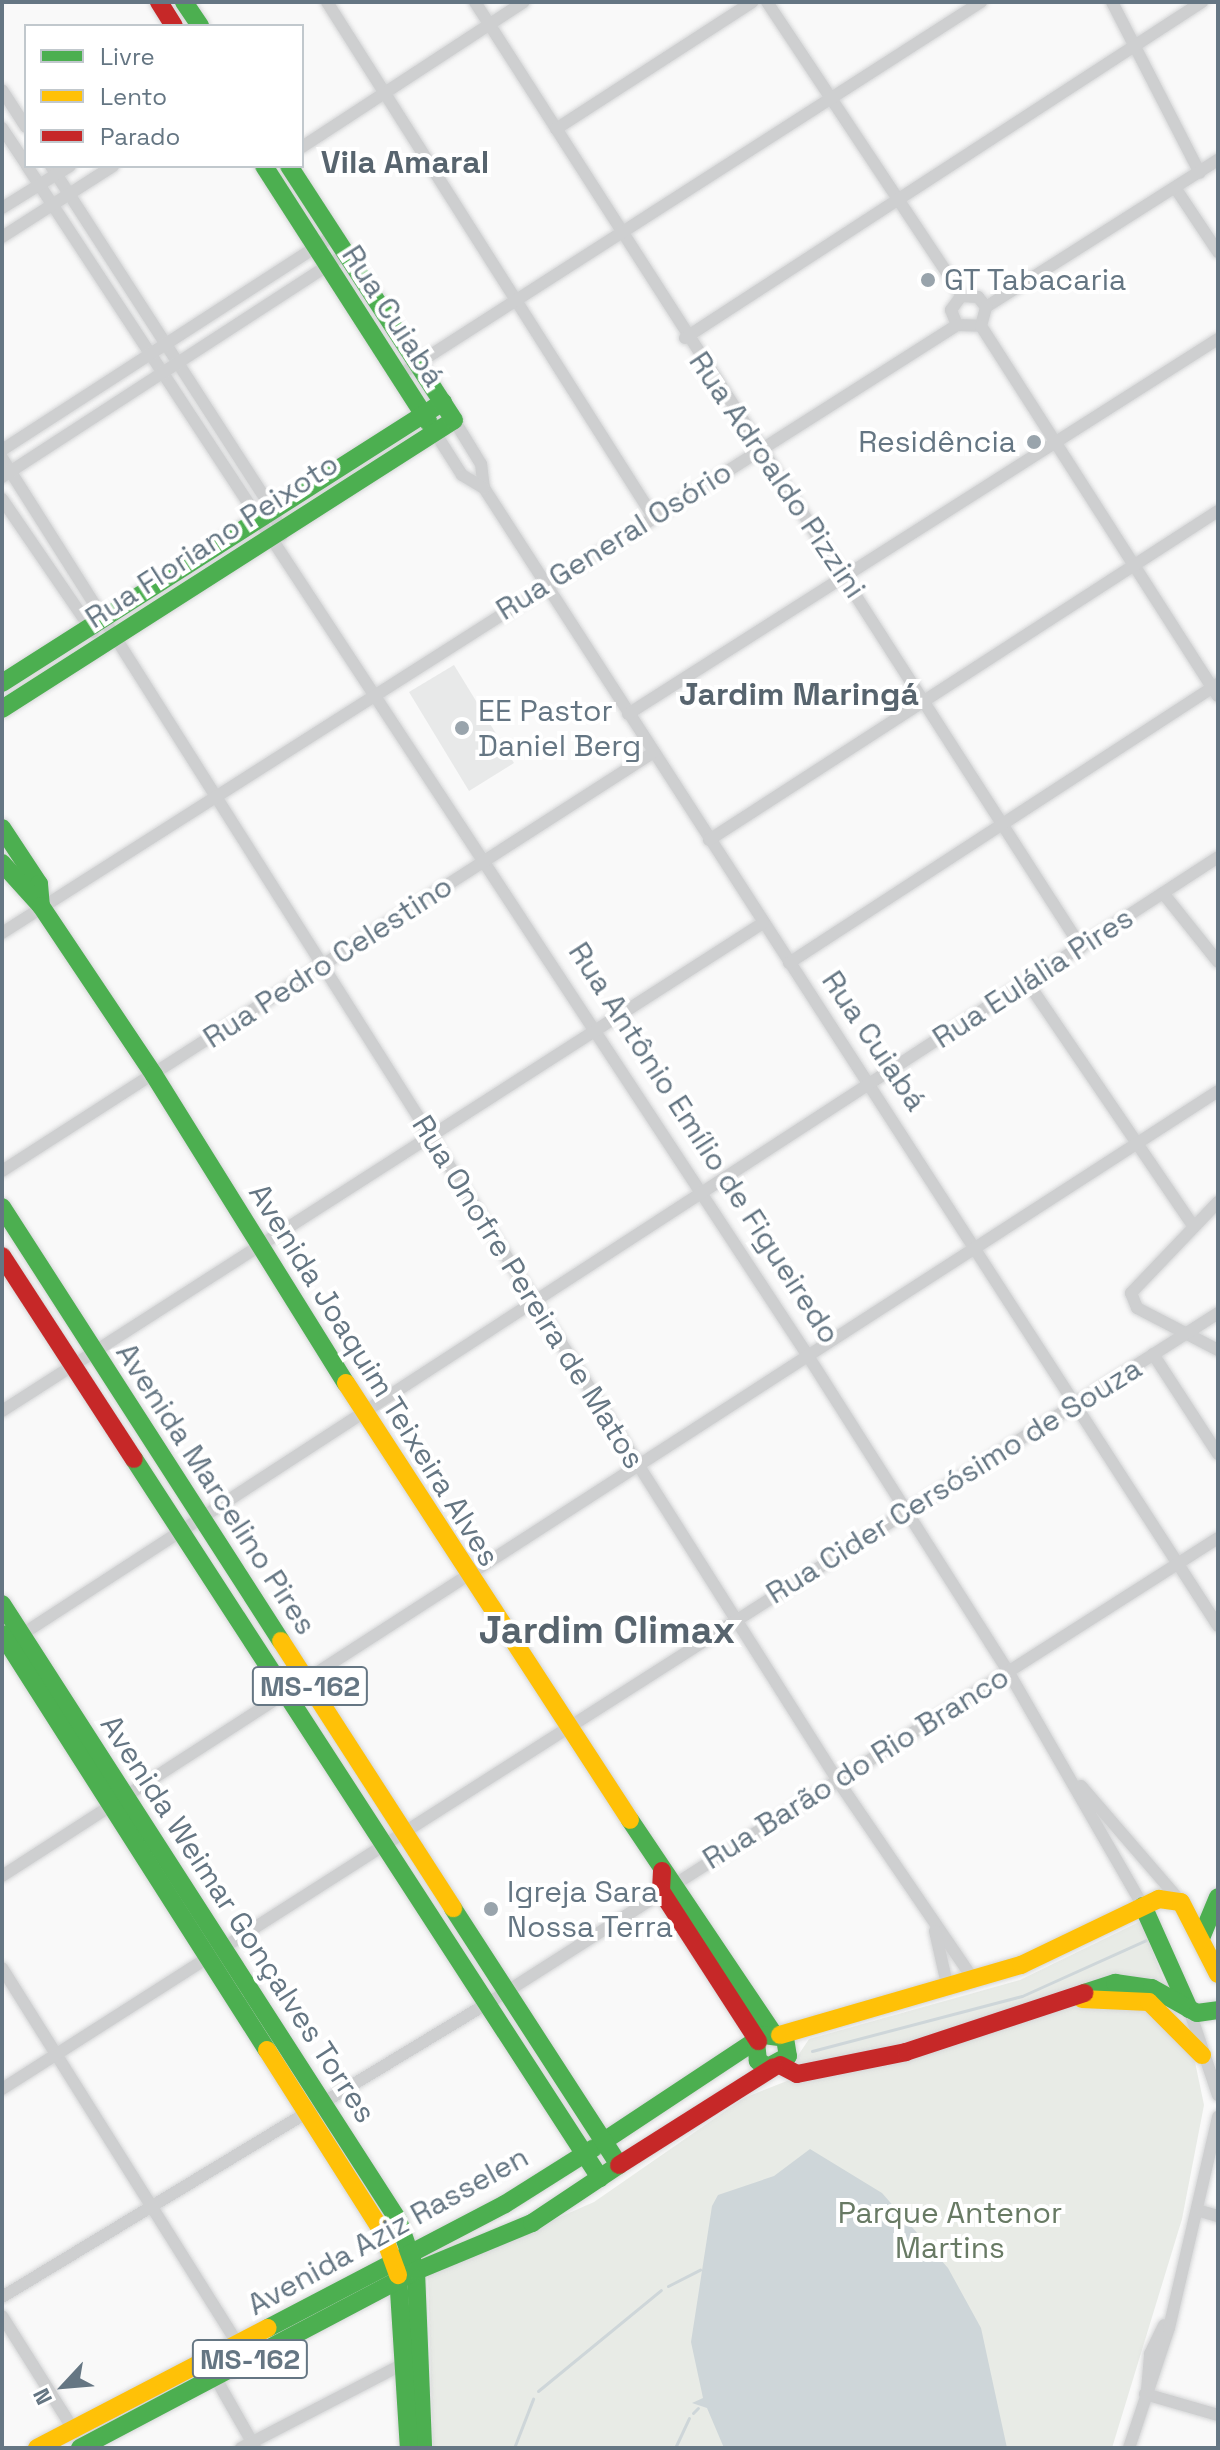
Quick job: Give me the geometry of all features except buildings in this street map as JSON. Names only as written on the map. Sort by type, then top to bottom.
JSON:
[{"type":"main road","points":[[159,2],[173,24]]},
{"type":"main road","points":[[184,2],[199,24]]},
{"type":"main road","name":"Rua Cuiabá","points":[[269,168],[315,248],[434,431]]},
{"type":"main road","name":"Rua Cuiabá","points":[[290,168],[454,420]]},
{"type":"main road","name":"Rua Floriano Peixoto","points":[[2,683],[98,625],[254,519],[443,402]]},
{"type":"main road","name":"Rua Floriano Peixoto","points":[[2,709],[113,645],[454,420]]},
{"type":"main road","name":"Avenida Joaquim Teixeira Alves","points":[[2,828],[39,884],[41,906]]},
{"type":"main road","name":"Avenida Joaquim Teixeira Alves","points":[[2,863],[41,906],[154,1075],[468,1578],[670,1876],[680,1903]]},
{"type":"main road","name":"Avenida Marcelino Pires","points":[[2,1207],[619,2165]]},
{"type":"main road","name":"Avenida Marcelino Pires","points":[[2,1256],[381,1846],[600,2178]]},
{"type":"main road","name":"Avenida Weimar Gonçalves Torres","points":[[2,1604],[8,1640],[119,1801],[411,2250],[408,2275]]},
{"type":"main road","points":[[670,1876],[661,1891],[680,1903],[767,2038],[789,2050],[777,2066]]},
{"type":"main road","points":[[1201,1938],[1218,1897]]},
{"type":"main road","name":"Avenida Aziz Rasselen","points":[[37,2448],[73,2442],[215,2377],[242,2352],[393,2260],[584,2154],[767,2038],[974,1980],[1143,1906],[1181,1902]]},
{"type":"main road","name":"Rua Antônio Emílio de Figueiredo","points":[[1181,1902],[1218,1971]]},
{"type":"main road","name":"Rua Antônio Emílio de Figueiredo","points":[[1143,1906],[1189,2009]]},
{"type":"main road","points":[[767,2038],[758,2061],[797,2074],[825,2071],[1071,1999],[1091,1988],[1134,1984],[1189,2009],[1218,2010]]},
{"type":"main road","points":[[1071,1999],[1149,2002],[1202,2055]]},
{"type":"main road","name":"Avenida Aziz Rasselen","points":[[73,2442],[242,2352],[408,2275],[532,2223],[777,2066]]},
{"type":"main road","name":"Avenida Weimar Gonçalves Torres","points":[[316,2107],[393,2260],[408,2275]]},
{"type":"main road","points":[[408,2275],[412,2360],[423,2448]]},
{"type":"main road","points":[[409,2448],[412,2360]]},
{"type":"street","points":[[327,2],[654,518]]},
{"type":"street","name":"Rua Adroaldo Pizzini","points":[[475,2],[757,451],[846,577],[1081,947]]},
{"type":"street","points":[[304,146],[524,2]]},
{"type":"street","points":[[556,129],[752,2]]},
{"type":"street","points":[[767,2],[896,201],[962,296]]},
{"type":"street","points":[[398,376],[981,2]]},
{"type":"street","points":[[1112,2],[1200,173]]},
{"type":"street","points":[[685,338],[1202,2]]},
{"type":"street","points":[[2,90],[24,124]]},
{"type":"street","name":"Rua Antônio Emílio de Figueiredo","points":[[2,128],[24,161]]},
{"type":"street","points":[[789,963],[1002,822],[1216,689],[981,326],[986,307],[1218,160]]},
{"type":"street","name":"Rua Antônio Emílio de Figueiredo","points":[[29,168],[254,519],[277,537],[487,857],[808,1356],[1009,1673],[1143,1906]]},
{"type":"street","points":[[2,237],[110,168]]},
{"type":"street","points":[[2,208],[40,185],[54,170]]},
{"type":"street","name":"Rua Antônio Emílio de Figueiredo","points":[[54,170],[272,509],[277,537]]},
{"type":"street","points":[[1176,189],[1218,252]]},
{"type":"street","points":[[2,450],[334,235]]},
{"type":"street","points":[[6,474],[345,254]]},
{"type":"street","points":[[962,296],[978,297],[986,307]]},
{"type":"street","points":[[962,296],[951,310],[957,325],[981,326]]},
{"type":"street","name":"Rua General Osório","points":[[2,933],[377,690],[957,325]]},
{"type":"street","points":[[628,714],[1218,339]]},
{"type":"street","name":"Rua Cuiabá","points":[[454,420],[481,464],[484,488],[709,840],[870,1082],[973,1248],[1218,1626]]},
{"type":"street","name":"Rua Cuiabá","points":[[434,431],[462,475],[484,488]]},
{"type":"street","name":"Rua Onofre Pereira de Matos","points":[[2,458],[6,474],[98,625]]},
{"type":"street","name":"Rua Onofre Pereira de Matos","points":[[2,499],[113,645],[323,966],[836,1778],[935,1931],[961,1956],[974,1980]]},
{"type":"street","points":[[709,840],[924,698],[1218,511]]},
{"type":"street","name":"Rua Pedro Celestino","points":[[2,1171],[654,752]]},
{"type":"street","name":"Rua Eulália Pires","points":[[8,1640],[204,1521],[537,1305],[870,1082],[1028,983],[1218,857]]},
{"type":"street","points":[[1163,893],[1218,962]]},
{"type":"street","points":[[2,1411],[429,1136],[594,1025],[763,923]]},
{"type":"street","points":[[1028,983],[1135,1145],[1194,1227]]},
{"type":"street","points":[[2,1876],[1218,1091]]},
{"type":"street","points":[[1218,1202],[1132,1300],[1218,1350]]},
{"type":"street","name":"Rua Cider Cersósimo de Souza","points":[[2,2089],[1218,1313]]},
{"type":"street","points":[[1153,1354],[1218,1454]]},
{"type":"street","name":"Rua Barão do Rio Branco","points":[[670,1876],[1009,1673],[1218,1538]]},
{"type":"street","name":"Rua Antônio Emílio de Figueiredo","points":[[1070,1775],[1181,1902]]},
{"type":"street","points":[[2,2297],[487,2004],[661,1891]]},
{"type":"street","name":"Rua Onofre Pereira de Matos","points":[[935,1931],[948,1988]]},
{"type":"street","points":[[941,1966],[961,1956]]},
{"type":"street","points":[[2,1968],[242,2352]]},
{"type":"street","name":"Rua Antônio Emílio de Figueiredo","points":[[1189,2009],[1218,2095]]},
{"type":"street","points":[[1129,2448],[1200,2211],[1218,2117]]},
{"type":"street","points":[[1200,2211],[1218,2216]]},
{"type":"street","points":[[2,2316],[73,2442]]},
{"type":"street","points":[[215,2377],[250,2446],[412,2360]]},
{"type":"street","points":[[1146,2392],[1218,2415]]},
{"type":"shaded area","name":"EE Pastor Daniel Berg","points":[[454,665],[514,763],[469,791],[409,692]]},
{"type":"shaded area","points":[[810,2149],[882,2193],[948,2268],[981,2328],[1007,2448],[724,2448],[707,2408],[692,2403],[703,2398],[691,2342],[712,2206],[718,2195],[774,2176]]},
{"type":"green space","name":"Parque Antenor Martins","points":[[1141,1921],[1195,2062],[1204,2105],[1182,2219],[1112,2448],[433,2448],[428,2275],[594,2202],[744,2098],[797,2077],[791,2066],[809,2039],[1020,1980]]},
{"type":"waterway","points":[[812,2051],[1022,1996],[1146,1940]]},
{"type":"waterway","points":[[668,2286],[700,2270]]},
{"type":"waterway","points":[[538,2391],[661,2290]]},
{"type":"waterway","points":[[514,2448],[533,2399]]},
{"type":"waterway","points":[[693,2413],[698,2408]]},
{"type":"waterway","points":[[675,2448],[689,2418]]},
{"type":"traffic: fast","points":[[184,2],[199,24]]},
{"type":"traffic: fast","points":[[265,168],[429,423]]},
{"type":"traffic: fast","points":[[2,709],[454,420],[290,168]]},
{"type":"traffic: fast","points":[[2,683],[443,402]]},
{"type":"traffic: fast","points":[[2,828],[39,884],[41,906]]},
{"type":"traffic: fast","points":[[2,863],[41,906],[154,1075],[346,1383]]},
{"type":"traffic: fast","points":[[2,1207],[281,1641]]},
{"type":"traffic: fast","points":[[134,1459],[600,2178]]},
{"type":"traffic: fast","points":[[2,1604],[398,2220],[416,2271],[423,2448]]},
{"type":"traffic: fast","points":[[2,1634],[267,2050]]},
{"type":"traffic: fast","points":[[630,1820],[773,2033]]},
{"type":"traffic: fast","points":[[1201,1938],[1218,1897]]},
{"type":"traffic: fast","points":[[1143,1906],[1189,2009]]},
{"type":"traffic: fast","points":[[80,2448],[416,2271],[532,2223],[619,2165],[453,1908]]},
{"type":"traffic: fast","points":[[1084,1993],[1115,1983],[1152,1988],[1197,2013],[1218,2010]]},
{"type":"traffic: fast","points":[[604,2141],[764,2035],[785,2038],[788,2056],[768,2067],[758,2061],[756,2043]]},
{"type":"traffic: fast","points":[[268,2328],[505,2204],[594,2148]]},
{"type":"traffic: fast","points":[[398,2275],[409,2448]]},
{"type":"traffic: slow","points":[[346,1383],[630,1820]]},
{"type":"traffic: slow","points":[[281,1641],[453,1908]]},
{"type":"traffic: slow","points":[[780,2035],[1021,1965],[1159,1899],[1181,1902],[1218,1974]]},
{"type":"traffic: slow","points":[[1082,1999],[1149,2002],[1202,2055]]},
{"type":"traffic: slow","points":[[267,2050],[382,2231],[398,2275]]},
{"type":"traffic: slow","points":[[37,2448],[268,2328]]},
{"type":"traffic: jam","points":[[159,2],[173,24]]},
{"type":"traffic: jam","points":[[2,1256],[134,1459]]},
{"type":"traffic: jam","points":[[662,1871],[661,1891],[758,2041]]},
{"type":"traffic: jam","points":[[780,2065],[797,2074],[906,2052],[1084,1993]]},
{"type":"traffic: jam","points":[[619,2165],[774,2067]]},
{"type":"place","name":"GT Tabacaria","points":[[928,280]]},
{"type":"place","name":"Residência","points":[[1034,442]]},
{"type":"place","name":"EE Pastor Daniel Berg","points":[[462,728]]},
{"type":"place","name":"Igreja Sara Nossa Terra","points":[[491,1909]]},
{"type":"district","name":"Vila Amaral","points":[[405,162]]},
{"type":"district","name":"Jardim Maringá","points":[[799,694]]},
{"type":"district","name":"Jardim Climax","points":[[607,1631]]}]
